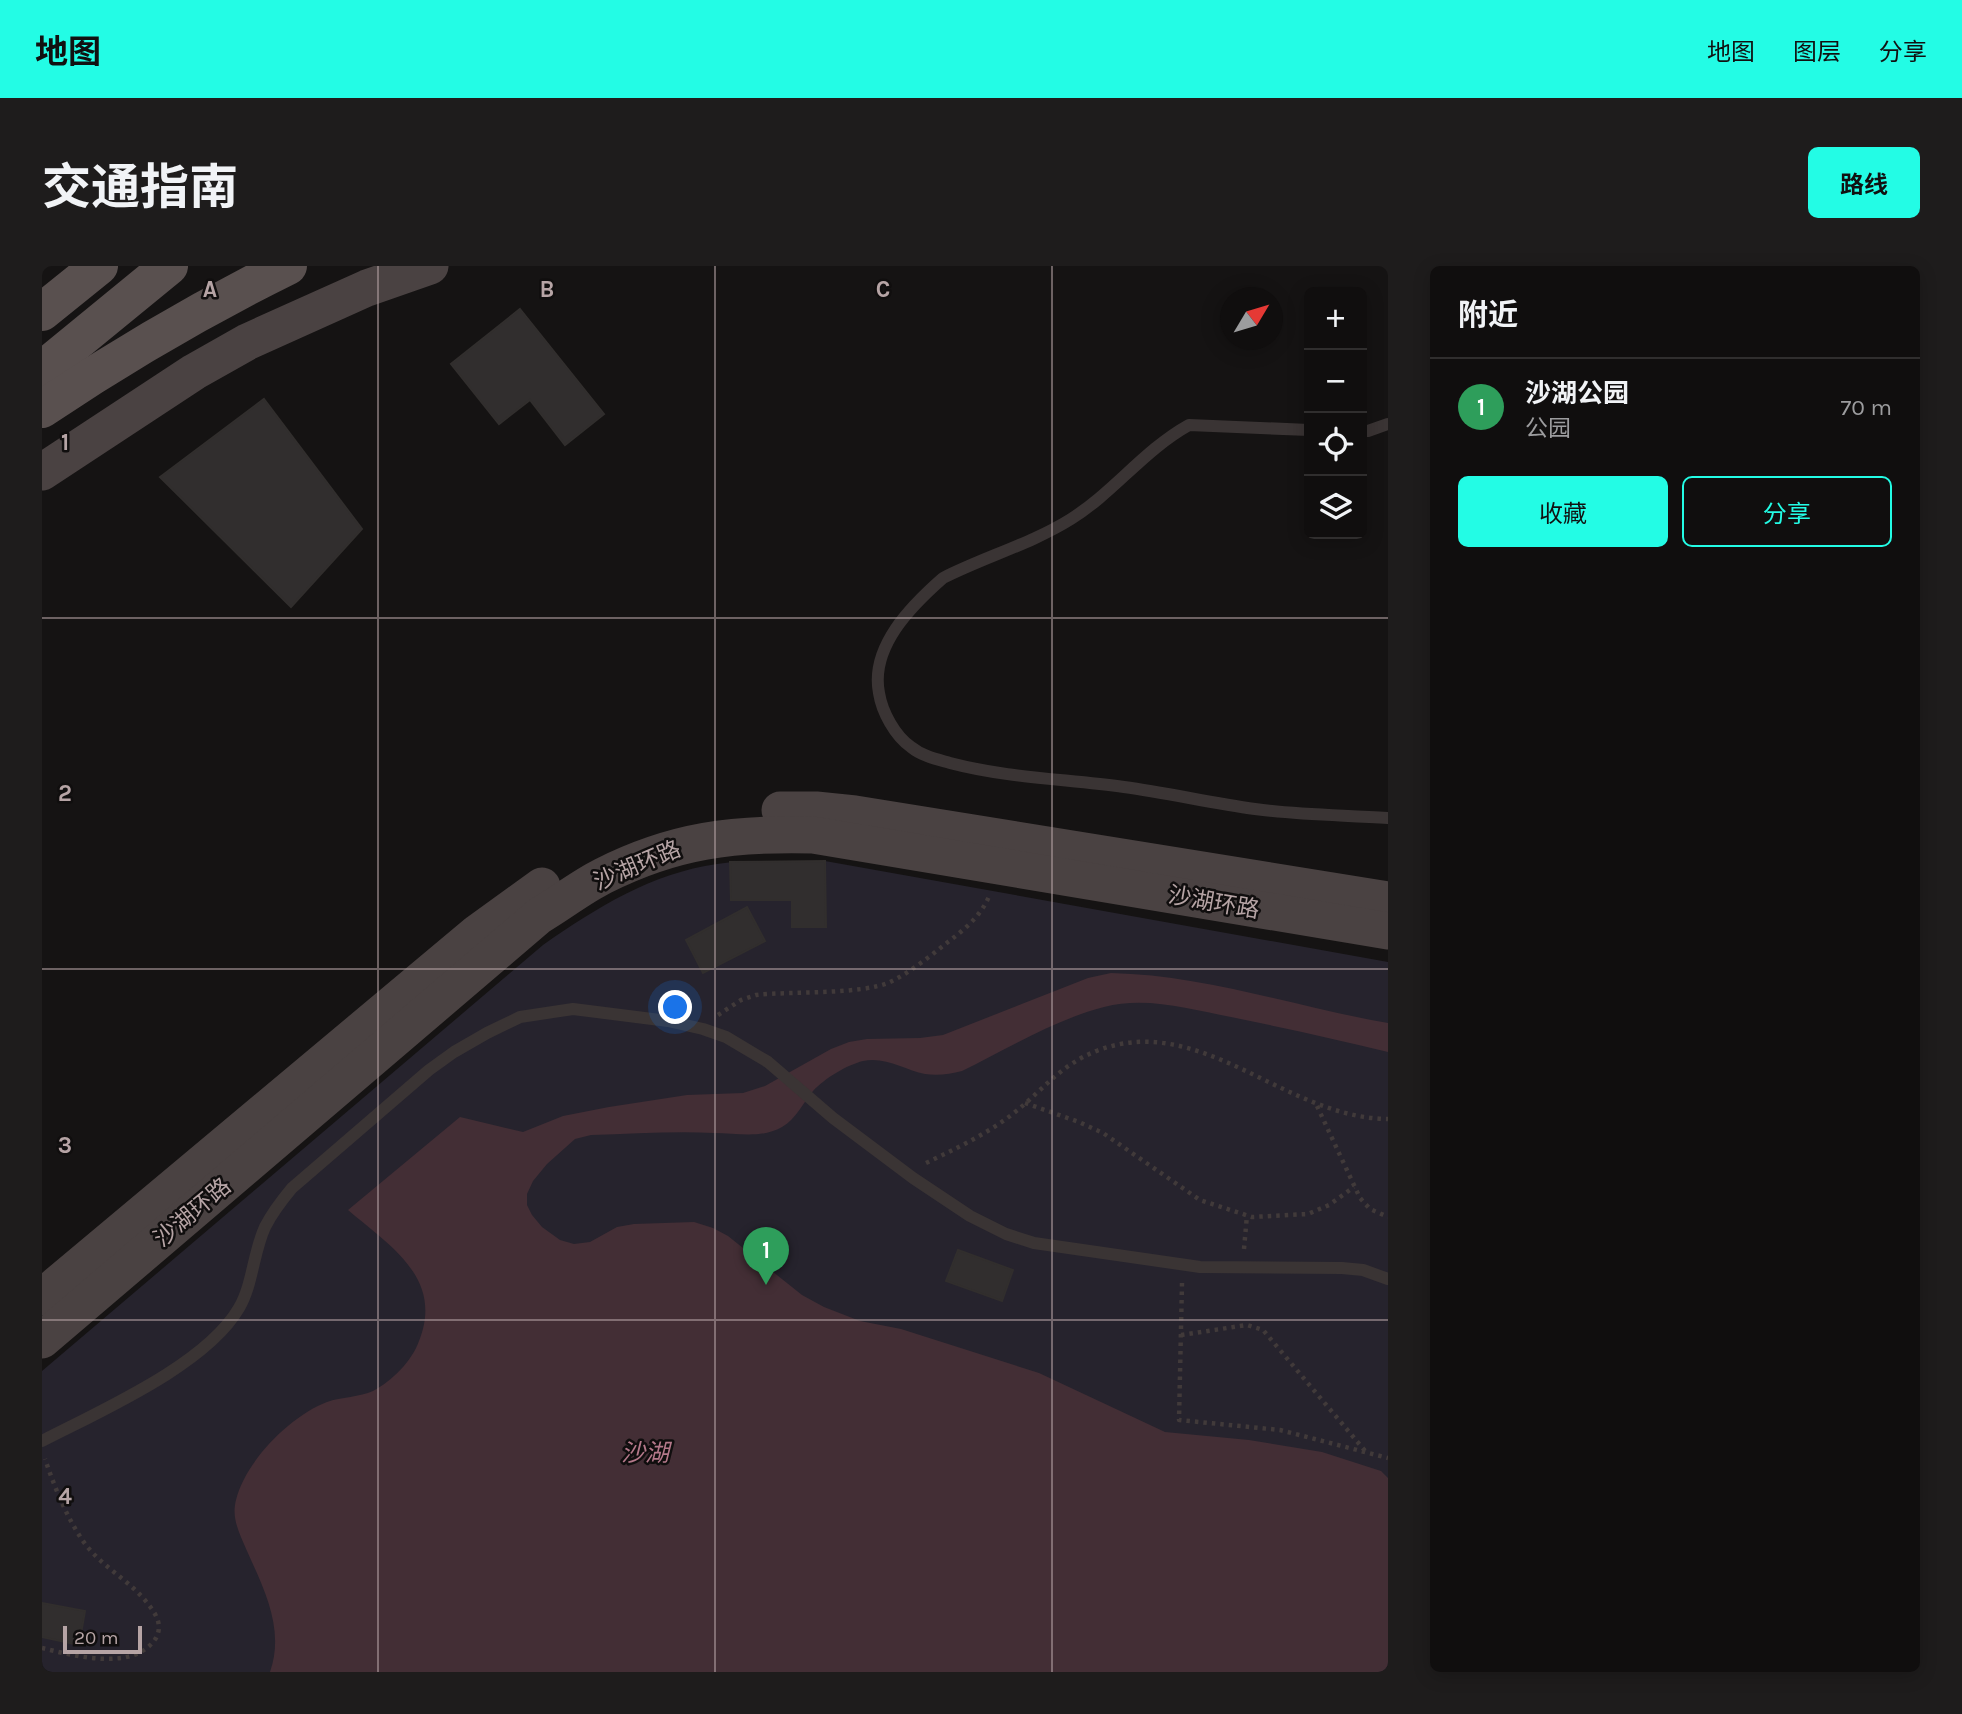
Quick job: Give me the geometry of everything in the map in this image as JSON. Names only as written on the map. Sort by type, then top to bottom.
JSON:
[{"type":"main road","points":[[42,312],[99,266]]},
{"type":"main road","points":[[42,370],[169,266]]},
{"type":"main road","points":[[42,409],[154,337],[288,266]]},
{"type":"street","points":[[42,472],[194,372],[247,342],[367,288],[430,266]]},
{"type":"street","name":"沙湖环路","points":[[42,1297],[477,933],[528,895],[593,854],[655,830],[693,819],[734,813],[816,810],[855,814],[1388,900]]},
{"type":"street","name":"沙湖环路","points":[[42,1340],[539,916],[602,877],[646,856],[674,847],[702,840],[769,834],[813,835],[1388,931]]},
{"type":"lane","points":[[1367,430],[1388,424]]},
{"type":"lane","points":[[1304,430],[1189,425],[1158,444],[1091,505],[1070,520],[943,578],[914,604],[890,638],[876,679],[879,698],[894,729],[909,746],[926,756],[971,769],[1129,788],[1257,810],[1388,818]]},
{"type":"lane","points":[[42,1441],[159,1378],[207,1346],[227,1327],[240,1306],[264,1229],[276,1208],[292,1188],[429,1070],[487,1032],[520,1017],[573,1009],[634,1015],[703,1029],[726,1037],[768,1062],[832,1118],[906,1173],[970,1216],[1006,1234],[1034,1243],[1182,1265],[1363,1270],[1388,1279]]},
{"type":"path","points":[[703,1029],[728,1007],[757,995],[854,989],[890,982],[965,928],[983,908],[990,891]]},
{"type":"path","points":[[906,1173],[986,1133],[1074,1061],[1122,1043],[1146,1041],[1173,1044],[1212,1056],[1317,1106],[1351,1116],[1388,1119]]},
{"type":"path","points":[[1025,1103],[1103,1133],[1200,1200],[1247,1215],[1280,1217],[1308,1214],[1329,1205],[1354,1187]]},
{"type":"path","points":[[1317,1106],[1354,1187],[1370,1209],[1388,1217]]},
{"type":"path","points":[[1243,1267],[1247,1215]]},
{"type":"path","points":[[1182,1265],[1179,1420],[1280,1430],[1388,1458]]},
{"type":"path","points":[[1181,1335],[1247,1325],[1263,1330],[1367,1453]]},
{"type":"path","points":[[42,1452],[65,1511],[84,1542],[97,1559],[138,1592],[156,1614],[159,1623],[157,1637],[150,1646],[123,1660],[82,1657],[42,1648]]},
{"type":"shaded area","points":[[825,861],[1388,962],[1388,1672],[42,1672],[42,1371],[543,945],[563,931],[604,905],[670,875],[717,864]]},
{"type":"water","name":"沙湖","points":[[1111,973],[1216,985],[1388,1023],[1388,1052],[1183,1007],[1152,1003],[1120,1004],[1069,1019],[962,1071],[930,1075],[879,1060],[857,1063],[824,1081],[787,1124],[766,1133],[652,1133],[591,1135],[575,1139],[547,1164],[533,1181],[527,1194],[527,1205],[542,1227],[560,1240],[574,1244],[590,1242],[617,1227],[694,1222],[728,1236],[802,1295],[824,1307],[860,1321],[901,1329],[1039,1373],[1165,1432],[1249,1440],[1322,1452],[1381,1471],[1388,1478],[1388,1672],[270,1672],[275,1640],[271,1610],[235,1520],[236,1500],[241,1485],[259,1456],[298,1418],[327,1402],[373,1391],[394,1376],[416,1348],[425,1319],[424,1299],[419,1281],[409,1265],[348,1210],[460,1117],[523,1132],[563,1116],[609,1107],[687,1095],[743,1093],[765,1086],[831,1049],[849,1042],[943,1035],[1088,978]]},
{"type":"building","points":[[520,309],[604,414],[565,445],[530,400],[499,424],[451,364]]},
{"type":"building","points":[[264,399],[362,529],[291,607],[160,477]]},
{"type":"building","points":[[825,861],[826,927],[792,927],[792,900],[731,900],[730,862]]},
{"type":"building","points":[[747,907],[765,941],[703,973],[686,940]]},
{"type":"building","points":[[958,1250],[1013,1270],[1002,1301],[946,1281]]},
{"type":"building","points":[[42,1603],[85,1611],[79,1645],[42,1637]]},
{"type":"place","name":"沙湖公园","points":[[766,1285]]}]
